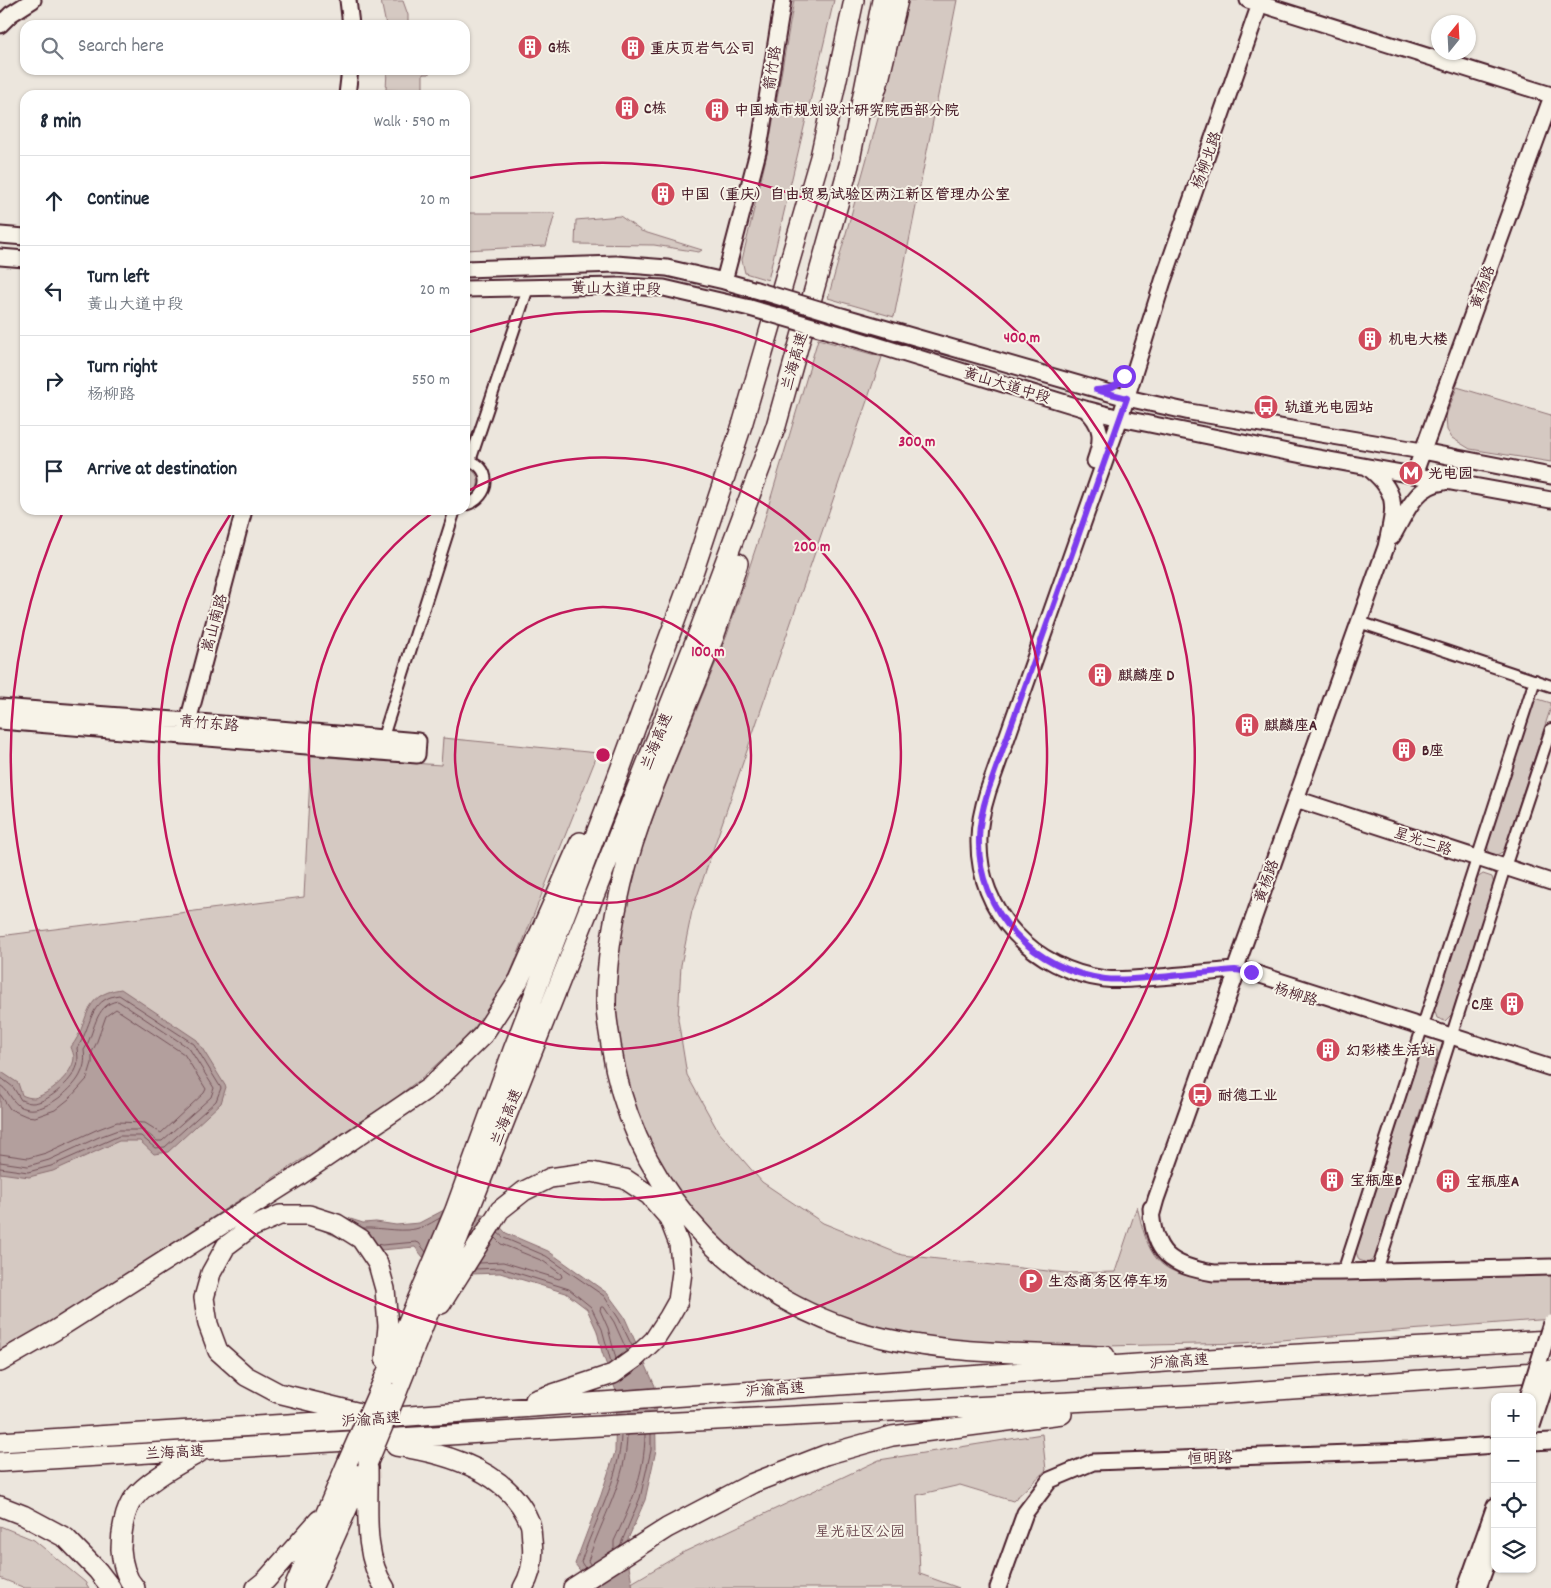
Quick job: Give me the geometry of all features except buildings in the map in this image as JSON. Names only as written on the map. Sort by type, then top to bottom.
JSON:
[{"type":"highway","name":"兰海高速","points":[[650,691],[694,570],[743,422],[820,157],[854,0]]},
{"type":"highway","name":"兰海高速","points":[[312,1588],[397,1392],[522,1053],[700,629],[776,426],[849,165],[882,0]]},
{"type":"highway","points":[[849,165],[880,80],[898,0]]},
{"type":"highway","points":[[776,426],[746,540],[715,633],[649,797],[630,852],[618,901],[610,954],[606,1006],[622,1100],[640,1144],[661,1183],[692,1224],[727,1260],[770,1290],[806,1311],[847,1328],[922,1346],[1027,1354],[1208,1359]]},
{"type":"highway","points":[[0,1362],[54,1331],[300,1175],[430,1087],[483,1035],[519,980],[650,691]]},
{"type":"highway","points":[[294,1588],[384,1379],[398,1325],[455,1210],[522,1053],[650,691]]},
{"type":"highway","points":[[416,1343],[500,1210],[524,1191],[550,1178],[592,1172],[625,1179],[649,1195],[669,1218],[679,1244],[682,1272],[678,1300],[654,1340],[634,1359],[579,1394]]},
{"type":"highway","points":[[382,1418],[278,1393],[246,1376],[218,1351],[208,1324],[204,1298],[211,1274],[226,1246],[250,1228],[280,1215],[308,1215],[336,1224],[361,1240],[378,1264],[398,1325]]},
{"type":"highway","name":"沪渝高速","points":[[0,1442],[512,1408],[579,1394],[671,1397],[1208,1359],[1551,1340]]},
{"type":"highway","name":"沪渝高速","points":[[350,1441],[672,1422],[1207,1395],[1551,1370]]},
{"type":"highway","points":[[573,1588],[667,1528],[753,1483],[825,1455],[892,1436],[1207,1395]]},
{"type":"highway","name":"兰海高速","points":[[0,1462],[350,1441]]},
{"type":"highway","points":[[350,1441],[419,1449],[452,1459],[488,1475],[515,1498],[530,1522],[534,1553],[529,1578],[523,1588]]},
{"type":"highway","points":[[135,1588],[122,1565],[121,1543],[123,1524],[133,1499],[151,1483],[201,1451]]},
{"type":"highway","points":[[368,1462],[369,1543],[377,1576],[385,1588]]},
{"type":"highway","points":[[0,1506],[23,1515],[66,1538],[98,1571],[110,1588]]},
{"type":"highway","points":[[256,1588],[266,1580],[328,1510]]},
{"type":"street","points":[[0,24],[11,14],[33,0]]},
{"type":"street","points":[[348,0],[350,20]]},
{"type":"street","name":"箭竹路","points":[[724,281],[759,148],[783,0]]},
{"type":"street","points":[[1254,2],[1551,95]]},
{"type":"street","name":"杨柳北路","points":[[1152,317],[1254,2]]},
{"type":"street","points":[[348,90],[349,75]]},
{"type":"street","name":"黄杨路","points":[[1414,476],[1551,99]]},
{"type":"street","points":[[0,235],[20,237]]},
{"type":"street","points":[[0,258],[20,259]]},
{"type":"street","name":"黄山大道中段","points":[[470,269],[616,264],[667,268],[756,290],[1127,398],[1190,412],[1551,476]]},
{"type":"street","name":"黄山大道中段","points":[[470,289],[619,286],[664,288],[750,308],[1120,418],[1414,476],[1551,500]]},
{"type":"street","points":[[470,454],[528,288]]},
{"type":"street","points":[[1096,390],[1112,388],[1121,381],[1138,338],[1152,317]]},
{"type":"street","name":"杨柳路","points":[[1152,317],[1127,398],[985,799],[979,840],[982,870],[992,900],[1012,930],[1038,954],[1070,971],[1107,979],[1126,980],[1263,975],[1551,1076]]},
{"type":"street","name":"杨柳路","points":[[1085,409],[1094,417],[1099,429],[1098,452],[979,797],[972,840],[973,857],[979,886],[994,919],[1018,948],[1050,971],[1068,978],[1106,986],[1125,986],[1233,975]]},
{"type":"street","points":[[470,461],[477,464],[482,470],[486,485],[484,493],[479,499],[470,504]]},
{"type":"street","points":[[1367,467],[1381,479],[1392,500],[1393,513],[1386,547]]},
{"type":"street","points":[[1386,547],[1420,492],[1431,485],[1449,482]]},
{"type":"street","name":"嵩山南路","points":[[186,729],[243,515]]},
{"type":"street","points":[[380,745],[453,515]]},
{"type":"street","name":"黄杨路","points":[[1343,1272],[1214,1273],[1196,1270],[1180,1265],[1168,1257],[1158,1244],[1151,1217],[1233,975],[1386,547]]},
{"type":"street","points":[[1359,622],[1551,686]]},
{"type":"street","points":[[1535,680],[1343,1272],[1551,1267]]},
{"type":"street","name":"青竹东路","points":[[0,707],[186,729],[418,748]]},
{"type":"street","name":"青竹东路","points":[[0,721],[186,729]]},
{"type":"street","points":[[1377,1271],[1505,867],[1551,729]]},
{"type":"street","name":"星光二路","points":[[1296,799],[1551,882]]},
{"type":"street","name":"杨柳路","points":[[1450,1040],[1551,1068]]},
{"type":"street","points":[[1529,1393],[1551,1323]]},
{"type":"street","points":[[1536,1414],[1551,1370]]},
{"type":"street","points":[[1536,1442],[1551,1441]]},
{"type":"street","name":"恒明路","points":[[998,1588],[1026,1513],[1050,1480],[1093,1462],[1409,1451],[1491,1445]]},
{"type":"street","points":[[1466,1588],[1491,1517]]},
{"type":"street","points":[[1478,1588],[1491,1552]]},
{"type":"green space","points":[[794,0],[834,0],[768,280],[745,273],[742,260],[768,150]]},
{"type":"green space","points":[[906,0],[957,0],[894,317],[828,298],[889,79]]},
{"type":"green space","points":[[381,1],[403,1],[408,20],[385,20]]},
{"type":"green space","points":[[387,75],[423,75],[423,90],[386,90]]},
{"type":"green space","points":[[470,213],[555,213],[546,246],[470,250]]},
{"type":"green space","points":[[620,216],[641,231],[702,250],[699,252],[654,245],[575,244],[576,220]]},
{"type":"green space","points":[[818,339],[882,357],[692,911],[681,965],[678,1019],[687,1075],[718,1131],[762,1182],[823,1223],[902,1255],[1066,1273],[1115,1272],[1137,1206],[1152,1253],[1169,1269],[1181,1274],[1217,1280],[1551,1274],[1551,1319],[1242,1343],[1060,1347],[924,1339],[851,1321],[809,1302],[767,1278],[729,1251],[697,1217],[666,1178],[626,1091],[614,1005],[616,954],[625,901],[660,799],[727,635],[758,541]]},
{"type":"green space","points":[[1457,387],[1551,415],[1551,462],[1470,449],[1452,438],[1447,430],[1446,416]]},
{"type":"green space","points":[[470,469],[475,473],[478,480],[475,492],[470,495]]},
{"type":"green space","points":[[1535,698],[1551,703],[1551,707],[1504,851],[1497,855],[1489,853],[1487,844]]},
{"type":"green space","points":[[443,738],[598,753],[510,974],[489,1011],[465,1038],[425,1075],[392,1101],[51,1322],[0,1350],[0,936],[304,897],[311,756],[441,765]]},
{"type":"green space","points":[[1483,874],[1492,877],[1494,884],[1452,1014],[1445,1021],[1437,1018],[1434,1009],[1477,878]]},
{"type":"green space","points":[[1428,1044],[1435,1046],[1438,1053],[1375,1258],[1368,1263],[1359,1260],[1356,1252],[1422,1048]]},
{"type":"green space","name":"星光社区公园","points":[[1042,1434],[1046,1470],[1013,1501],[960,1485],[917,1495],[920,1574],[959,1588],[623,1588],[684,1552],[879,1460]]},
{"type":"green space","points":[[0,1526],[34,1540],[85,1582],[89,1588],[25,1588],[0,1578]]},
{"type":"water","points":[[121,989],[197,1040],[226,1087],[221,1103],[168,1152],[154,1154],[140,1141],[119,1141],[53,1171],[29,1177],[0,1173],[0,1071],[18,1083],[22,1095],[34,1098],[46,1093],[65,1077],[73,1064],[74,1058],[71,1047],[77,1038],[92,1003],[108,992]]},
{"type":"water","points":[[316,1208],[363,1223],[376,1222],[396,1225],[419,1223],[446,1209],[489,1215],[506,1233],[548,1251],[607,1293],[624,1316],[655,1386],[656,1450],[645,1500],[625,1546],[633,1588],[594,1588],[575,1564],[615,1452],[616,1391],[602,1352],[597,1331],[587,1309],[566,1293],[500,1273],[471,1274],[423,1257],[415,1247],[381,1250],[340,1238],[322,1230]]},
{"type":"place","name":"G栋","points":[[530,47]]},
{"type":"place","name":"重庆页岩气公司","points":[[633,48]]},
{"type":"place","name":"C栋","points":[[627,108]]},
{"type":"place","name":"中国城市规划设计研究院西部分院","points":[[717,110]]},
{"type":"place","name":"中国（重庆）自由贸易试验区两江新区管理办公室","points":[[663,194]]},
{"type":"place","name":"机电大楼","points":[[1370,339]]},
{"type":"place","name":"轨道光电园站","points":[[1266,407]]},
{"type":"place","name":"光电园","points":[[1411,473]]},
{"type":"place","name":"麒麟座 D","points":[[1100,675]]},
{"type":"place","name":"麒麟座A","points":[[1247,725]]},
{"type":"place","name":"B座","points":[[1404,750]]},
{"type":"place","name":"C座","points":[[1512,1004]]},
{"type":"place","name":"幻彩楼生活站","points":[[1328,1050]]},
{"type":"place","name":"耐德工业","points":[[1200,1095]]},
{"type":"place","name":"宝瓶座B","points":[[1332,1180]]},
{"type":"place","name":"宝瓶座A","points":[[1448,1181]]},
{"type":"place","name":"生态商务区停车场","points":[[1031,1281]]},
{"type":"route","points":[[1124,376],[1117,386],[1106,390],[1096,390],[1127,398],[1074,544],[983,807],[979,840],[982,870],[992,900],[1012,930],[1038,954],[1070,971],[1107,979],[1126,980],[1235,970],[1251,972]]}]
